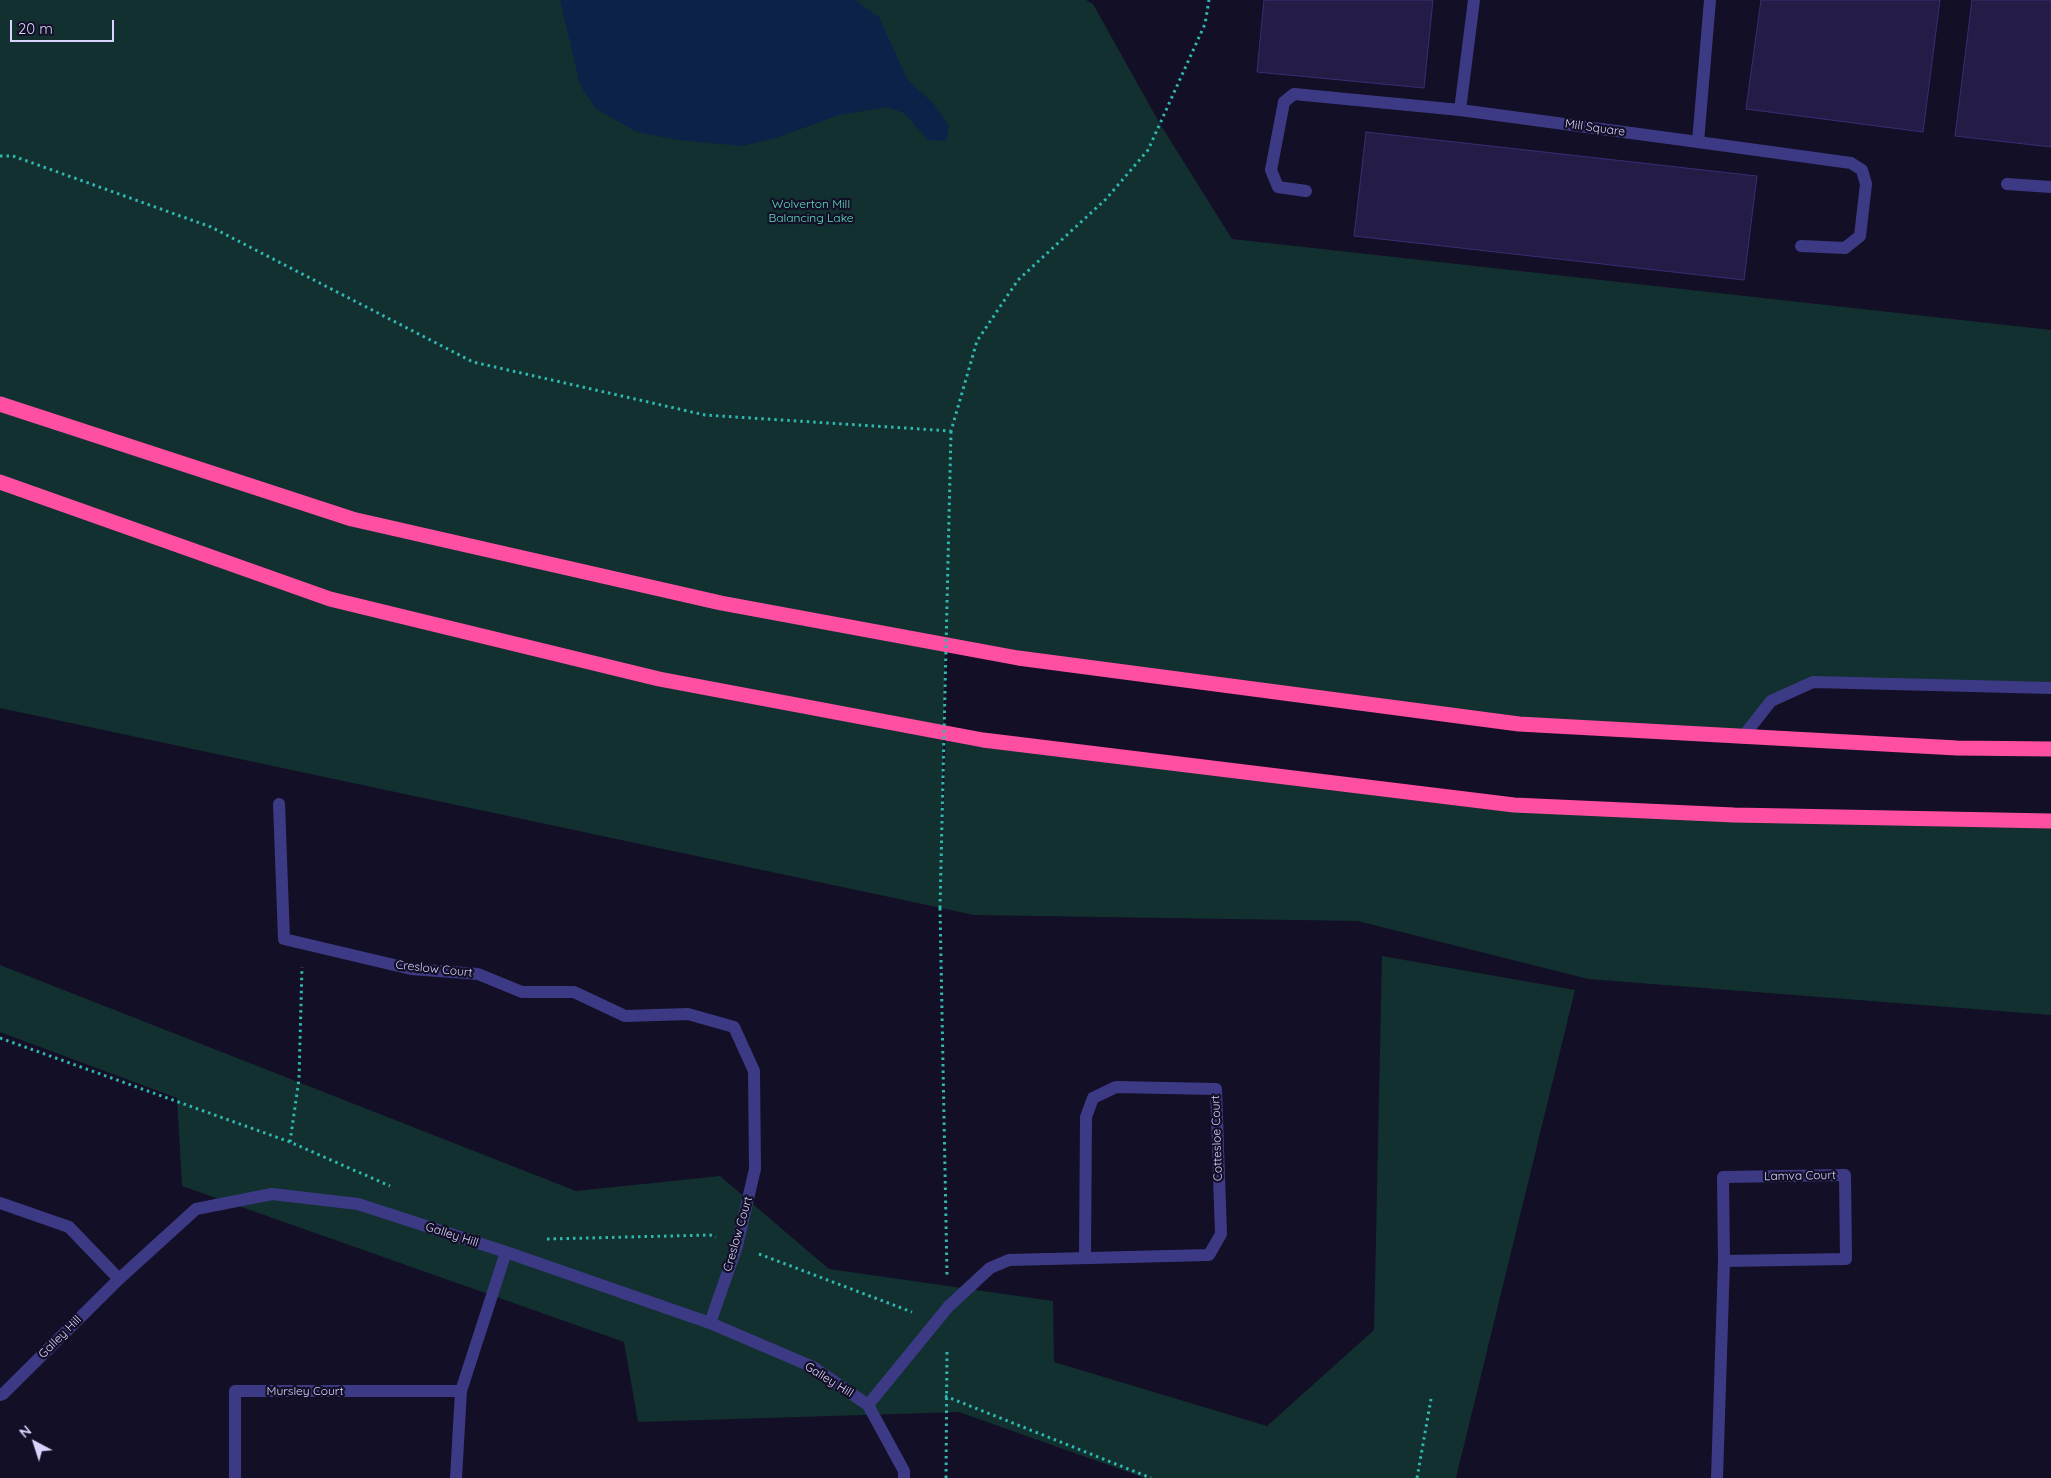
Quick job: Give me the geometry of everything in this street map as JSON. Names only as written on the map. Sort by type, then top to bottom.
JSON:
[{"type":"highway","points":[[0,404],[352,519],[730,605],[1018,658],[1499,721],[1742,738],[1956,748],[2051,749]]},
{"type":"highway","points":[[0,482],[330,600],[659,679],[983,740],[1514,805],[1734,815],[2051,822]]},
{"type":"street","points":[[1460,110],[1474,0]]},
{"type":"street","points":[[1698,142],[1710,0]]},
{"type":"street","name":"Mill Square","points":[[1306,192],[1278,187],[1272,170],[1284,102],[1294,94],[1460,110],[1851,163],[1862,170],[1866,184],[1860,236],[1845,248],[1801,246]]},
{"type":"street","points":[[2007,184],[2051,187]]},
{"type":"street","points":[[1742,738],[1772,701],[1813,682],[2051,688]]},
{"type":"street","name":"Creslow Court","points":[[279,804],[284,939],[411,969],[478,974],[522,992],[574,992],[625,1016],[688,1014],[734,1027],[754,1071],[755,1169],[737,1246],[710,1323]]},
{"type":"street","name":"Cottesloe Court","points":[[868,1405],[948,1307],[990,1268],[1009,1260],[1209,1255],[1221,1234],[1216,1089],[1116,1087],[1093,1098],[1086,1117],[1085,1257]]},
{"type":"street","name":"Lamva Court","points":[[1717,1478],[1724,1261],[1723,1177],[1845,1175],[1846,1259],[1724,1261]]},
{"type":"street","name":"Galley Hill","points":[[0,1395],[119,1279],[196,1210],[272,1194],[358,1204],[506,1252],[710,1323],[813,1367],[868,1405],[904,1471],[904,1478]]},
{"type":"street","points":[[0,1203],[69,1227],[119,1279]]},
{"type":"street","points":[[456,1478],[461,1391],[506,1252]]},
{"type":"street","name":"Mursley Court","points":[[235,1478],[235,1391],[461,1391]]},
{"type":"path","points":[[946,1478],[945,1396],[948,1307],[940,908],[951,431],[977,341],[1018,280],[1106,199],[1148,150],[1205,24],[1209,0]]},
{"type":"path","points":[[0,156],[13,156],[211,227],[473,362],[706,415],[951,431]]},
{"type":"path","points":[[290,1142],[299,1079],[303,944]]},
{"type":"path","points":[[0,1038],[290,1142],[396,1189]]},
{"type":"path","points":[[541,1239],[710,1235],[936,1321]]},
{"type":"path","points":[[945,1396],[1151,1478]]},
{"type":"path","points":[[1417,1478],[1431,1399]]},
{"type":"green space","name":"Wolverton Mill Balancing Lake","points":[[0,0],[1086,0],[1093,4],[1160,124],[1232,239],[2051,330],[2051,688],[1813,682],[1771,701],[1742,738],[1519,724],[945,645],[942,848],[946,733],[1514,805],[2051,821],[2051,1015],[1588,979],[1358,921],[974,915],[0,708]]},
{"type":"green space","points":[[1382,956],[1575,990],[1456,1478],[1145,1478],[959,1412],[638,1422],[624,1342],[182,1186],[177,1098],[0,1032],[0,965],[576,1191],[720,1176],[829,1269],[1053,1301],[1054,1362],[1267,1426],[1374,1330]]},
{"type":"water","points":[[560,0],[855,0],[879,17],[907,79],[933,103],[949,126],[946,141],[928,140],[904,113],[886,107],[839,115],[776,138],[742,146],[678,140],[637,132],[596,109],[580,85]]},
{"type":"building","points":[[1264,0],[1433,0],[1424,88],[1257,72]]},
{"type":"building","points":[[1761,0],[1940,0],[1923,132],[1746,109]]},
{"type":"building","points":[[1972,0],[2051,0],[2051,147],[1955,136]]},
{"type":"building","points":[[1366,132],[1757,176],[1744,280],[1354,236]]}]
